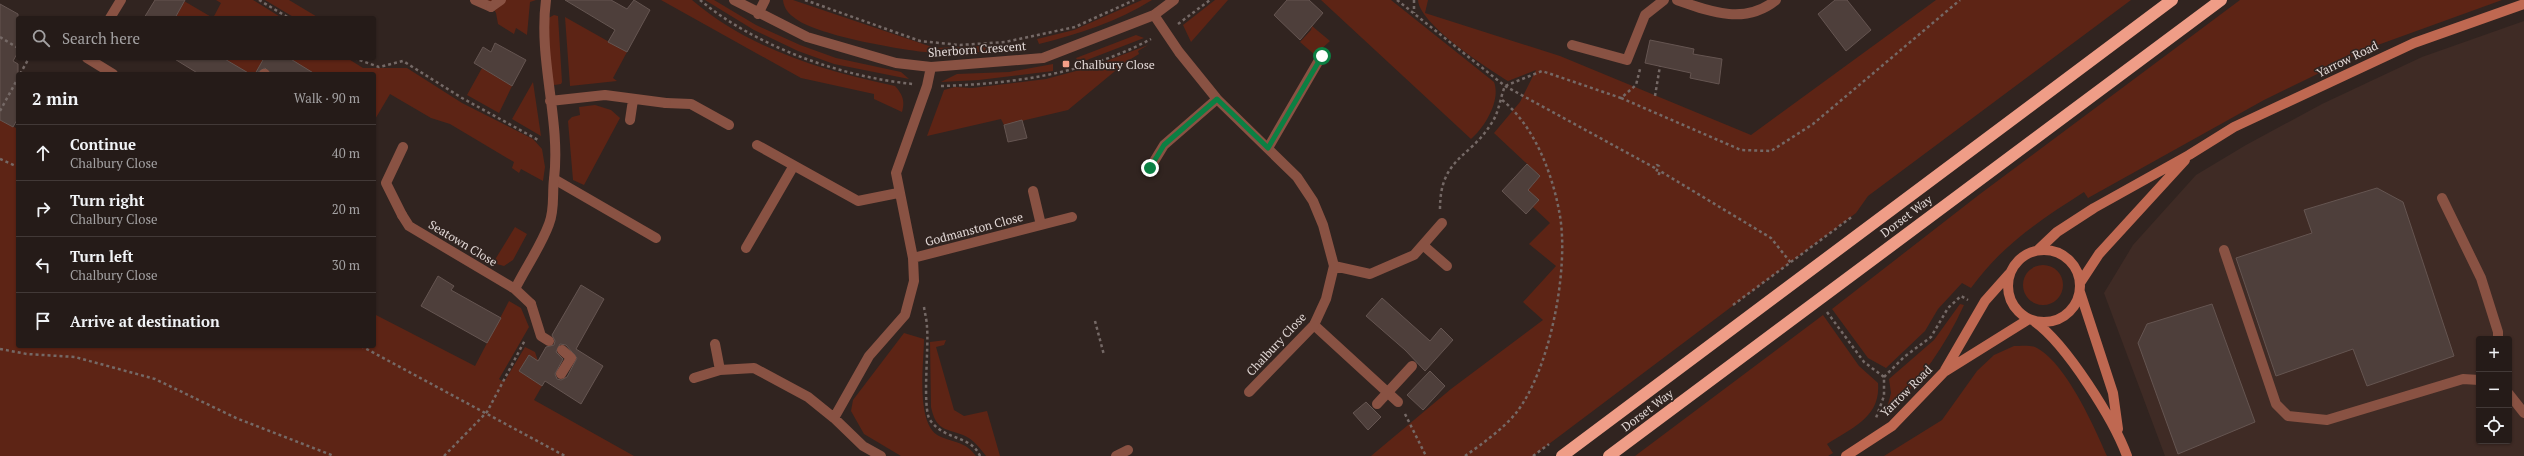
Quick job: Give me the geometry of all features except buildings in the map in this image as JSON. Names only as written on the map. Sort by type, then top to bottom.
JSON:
[{"type":"highway","name":"Dorset Way","points":[[1562,456],[2172,0]]},
{"type":"highway","name":"Dorset Way","points":[[1609,456],[2221,0]]},
{"type":"street","points":[[111,16],[121,0]]},
{"type":"street","points":[[475,0],[491,7],[501,0]]},
{"type":"street","points":[[515,289],[549,224],[554,202],[555,151],[543,21],[546,0]]},
{"type":"street","name":"Sherborn Crescent","points":[[734,0],[758,14],[807,37],[854,52],[896,63],[931,67],[1043,58],[1154,15],[1174,0]]},
{"type":"street","points":[[758,14],[765,0]]},
{"type":"street","points":[[1572,45],[1627,60],[1645,15],[1664,0]]},
{"type":"street","points":[[1677,0],[1716,14],[1741,16],[1768,7],[1776,0]]},
{"type":"street","name":"Yarrow Road","points":[[2038,250],[2056,232],[2094,208],[2189,155],[2234,127],[2365,64],[2414,43],[2524,4]]},
{"type":"street","name":"Chalbury Close","points":[[1154,15],[1179,52],[1217,99],[1297,177],[1313,201],[1323,225],[1334,266],[1326,299],[1314,325],[1249,392]]},
{"type":"street","points":[[1268,148],[1322,56]]},
{"type":"street","points":[[90,60],[110,72]]},
{"type":"street","name":"Godmanston Close","points":[[834,418],[869,356],[905,315],[914,281],[913,258],[898,192],[896,173],[927,86],[931,67]]},
{"type":"street","points":[[550,101],[605,95],[633,100],[691,104],[728,125]]},
{"type":"street","points":[[1150,168],[1164,145],[1217,99]]},
{"type":"street","points":[[630,120],[633,100]]},
{"type":"street","points":[[757,145],[793,167],[858,201],[898,192]]},
{"type":"street","name":"Seatown Close","points":[[403,147],[386,183],[409,226],[515,289],[531,304],[536,320]]},
{"type":"street","name":"Yarrow Road","points":[[2080,288],[2099,254],[2189,155]]},
{"type":"street","points":[[746,248],[793,167]]},
{"type":"street","points":[[554,179],[656,238]]},
{"type":"street","name":"Godmanston Close","points":[[1032,191],[1041,225]]},
{"type":"street","points":[[2442,198],[2481,278],[2498,336]]},
{"type":"street","name":"Godmanston Close","points":[[913,258],[1072,217]]},
{"type":"street","points":[[1334,266],[1370,274],[1414,255],[1424,246],[1442,223]]},
{"type":"street","points":[[1424,246],[1447,266]]},
{"type":"street","points":[[2119,435],[2112,393],[2080,288],[2077,271],[2071,261],[2061,254],[2050,250],[2038,250],[2020,258],[2009,273],[2007,284],[2011,300],[2020,313],[2048,331],[2100,403],[2119,435],[2127,456]]},
{"type":"street","points":[[2224,250],[2276,404],[2288,416],[2327,420],[2463,379],[2476,380]]},
{"type":"street","name":"Yarrow Road","points":[[1846,456],[1892,426],[1944,372],[1980,309],[2009,273]]},
{"type":"street","points":[[2032,320],[2054,321],[2063,316],[2074,306],[2080,288]]},
{"type":"street","points":[[536,320],[541,336],[549,341]]},
{"type":"street","name":"Yarrow Road","points":[[1944,372],[2032,320]]},
{"type":"street","points":[[1314,325],[1398,402]]},
{"type":"street","points":[[715,344],[720,370]]},
{"type":"street","points":[[561,374],[570,358],[562,350]]},
{"type":"street","points":[[1377,404],[1412,366]]},
{"type":"street","points":[[694,378],[720,370],[754,368],[808,398],[834,418],[863,446],[881,456]]},
{"type":"street","points":[[2512,398],[2524,413]]},
{"type":"street","points":[[1116,456],[1128,450]]},
{"type":"path","points":[[259,0],[286,16]]},
{"type":"path","points":[[805,0],[920,41],[960,45],[1005,42],[1075,27],[1134,0]]},
{"type":"path","points":[[1397,0],[1505,86],[1655,168],[1657,165],[1659,166],[1656,172],[1659,174],[1660,171],[1772,238]]},
{"type":"path","points":[[1414,0],[1414,14]]},
{"type":"path","points":[[1505,86],[1542,71],[1621,98],[1741,150],[1771,151],[1812,124],[1960,0]]},
{"type":"path","points":[[0,37],[16,47]]},
{"type":"path","points":[[21,72],[28,60]]},
{"type":"path","points":[[360,60],[379,66],[403,61],[462,98],[555,151]]},
{"type":"path","points":[[1655,96],[1660,66]]},
{"type":"path","points":[[0,111],[16,82]]},
{"type":"path","points":[[1621,98],[1636,85]]},
{"type":"path","points":[[1442,223],[1440,190],[1451,167],[1492,124],[1502,100],[1505,86]]},
{"type":"path","points":[[1465,456],[1516,414],[1532,388],[1555,318],[1561,258],[1560,217],[1551,176],[1533,139],[1515,111],[1502,100]]},
{"type":"path","points":[[0,159],[16,166]]},
{"type":"path","points":[[1870,422],[1876,418],[1884,396],[1884,377],[1904,357],[1931,337],[1948,308],[1961,296],[1980,309]]},
{"type":"path","points":[[923,305],[927,328],[926,405],[929,419],[948,436],[969,443],[980,456]]},
{"type":"path","points":[[444,456],[487,412],[536,320]]},
{"type":"path","points":[[1095,321],[1104,355]]},
{"type":"path","points":[[0,348],[27,354],[75,357],[155,378],[236,418],[334,456]]},
{"type":"path","points":[[365,348],[487,412],[565,456]]},
{"type":"path","points":[[1864,362],[1884,377]]},
{"type":"path","points":[[1398,402],[1426,456]]},
{"type":"shaded area","points":[[216,0],[253,0],[279,16],[214,16],[221,3]]},
{"type":"shaded area","points":[[265,0],[289,0],[316,16],[292,16]]},
{"type":"shaded area","points":[[488,0],[536,0],[530,2],[527,35],[516,28],[514,34],[498,24],[496,13]]},
{"type":"shaded area","points":[[661,0],[692,0],[714,17],[738,32],[788,56],[841,73],[895,86],[903,98],[902,112],[874,99],[874,94],[801,78]]},
{"type":"shaded area","points":[[705,0],[714,0],[756,25],[800,45],[836,58],[901,72],[909,79],[834,64],[798,51],[754,30]]},
{"type":"shaded area","points":[[783,0],[793,0],[935,48],[1013,45],[1015,50],[935,53],[863,42],[842,37],[807,25],[789,13],[784,6]]},
{"type":"shaded area","points":[[1142,0],[1152,0],[1125,15],[1083,31],[1039,44],[1037,39],[1074,30]]},
{"type":"shaded area","points":[[1215,0],[1228,0],[1191,42],[1183,25]]},
{"type":"shaded area","points":[[1321,0],[1391,0],[1494,82],[1496,89],[1493,105],[1481,128],[1471,139]]},
{"type":"shaded area","points":[[1418,0],[1428,0],[1425,13],[1560,56],[1751,135],[1936,0],[2131,0],[1868,196],[1856,213],[1533,456],[1371,456],[1451,389],[1543,320],[1523,302],[1556,266],[1529,244],[1550,223],[1533,207],[1528,190],[1540,176],[1494,133],[1520,102],[1536,70],[1508,81],[1471,56],[1441,33],[1421,10]]},
{"type":"shaded area","points":[[2240,0],[2502,0],[2375,46],[2264,100],[2088,198],[2084,192],[2023,234],[1983,272],[1971,288],[1962,283],[1938,309],[1925,331],[1886,368],[1868,358],[1832,309],[1980,194]]},
{"type":"shaded area","points":[[184,1],[210,16],[176,16]]},
{"type":"shaded area","points":[[554,15],[558,16],[562,82],[561,84],[548,86],[543,21]]},
{"type":"shaded area","points":[[565,17],[627,52],[613,78],[617,81],[570,86]]},
{"type":"shaded area","points":[[2524,21],[2524,456],[2165,456],[2104,293],[2133,245],[2196,175],[2246,145],[2322,104],[2422,57]]},
{"type":"shaded area","points":[[1312,26],[1330,41],[1315,55],[1300,42],[1311,30]]},
{"type":"shaded area","points":[[1136,35],[1144,38],[1079,63],[1076,58]]},
{"type":"shaded area","points":[[1148,45],[1138,51],[1139,54],[1126,62],[1068,110],[1004,125],[1001,119],[927,136],[944,90],[955,87],[972,88],[1046,79],[1091,67]]},
{"type":"shaded area","points":[[226,60],[263,60],[256,72],[246,72]]},
{"type":"shaded area","points":[[290,60],[350,60],[363,68],[407,68],[462,103],[533,139],[542,149],[545,167],[543,181],[521,169],[519,173],[512,168],[514,162],[450,124],[431,118],[390,94],[376,118],[376,72],[292,72]]},
{"type":"shaded area","points":[[1053,64],[1053,71],[979,80],[941,82],[957,74],[1009,72]]},
{"type":"shaded area","points":[[482,68],[512,86],[499,113],[467,95]]},
{"type":"shaded area","points":[[533,82],[541,136],[512,119]]},
{"type":"shaded area","points":[[595,105],[611,110],[620,118],[584,185],[573,180],[568,121],[572,117],[580,115],[579,107]]},
{"type":"shaded area","points":[[0,120],[16,128],[16,348],[376,348],[376,315],[475,366],[509,301],[521,308],[529,327],[499,379],[504,382],[525,347],[535,352],[538,361],[529,355],[519,371],[542,386],[534,400],[634,456],[0,456]]},
{"type":"shaded area","points":[[515,227],[527,234],[513,260],[504,266],[493,263]]},
{"type":"shaded area","points":[[2039,265],[2047,265],[2054,268],[2060,274],[2063,285],[2060,296],[2054,302],[2047,305],[2039,305],[2032,302],[2026,296],[2023,289],[2023,281],[2026,274],[2032,268]]},
{"type":"shaded area","points":[[1960,304],[1964,305],[1941,348],[1922,375],[1889,412],[1887,408],[1891,393],[1889,379],[1934,340]]},
{"type":"shaded area","points":[[1823,315],[1859,366],[1878,383],[1878,395],[1875,405],[1870,413],[1855,427],[1827,444],[1833,453],[1828,456],[1635,456]]},
{"type":"shaded area","points":[[904,333],[924,339],[922,392],[927,419],[931,429],[939,436],[968,448],[976,456],[901,456],[864,434],[851,411],[853,400]]},
{"type":"shaded area","points":[[946,340],[944,345],[936,347],[954,410],[964,416],[987,411],[1000,456],[986,456],[973,441],[963,435],[942,427],[935,420],[931,407],[930,342]]},
{"type":"shaded area","points":[[2014,346],[2035,347],[2046,354],[2057,366],[2068,380],[2086,412],[2107,456],[1884,456],[1942,420],[1977,371],[1994,355]]},
{"type":"place","name":"Chalbury Close","points":[[1066,64]]},
{"type":"route","points":[[1150,168],[1164,145],[1217,99],[1268,148],[1303,91],[1322,56]]}]
